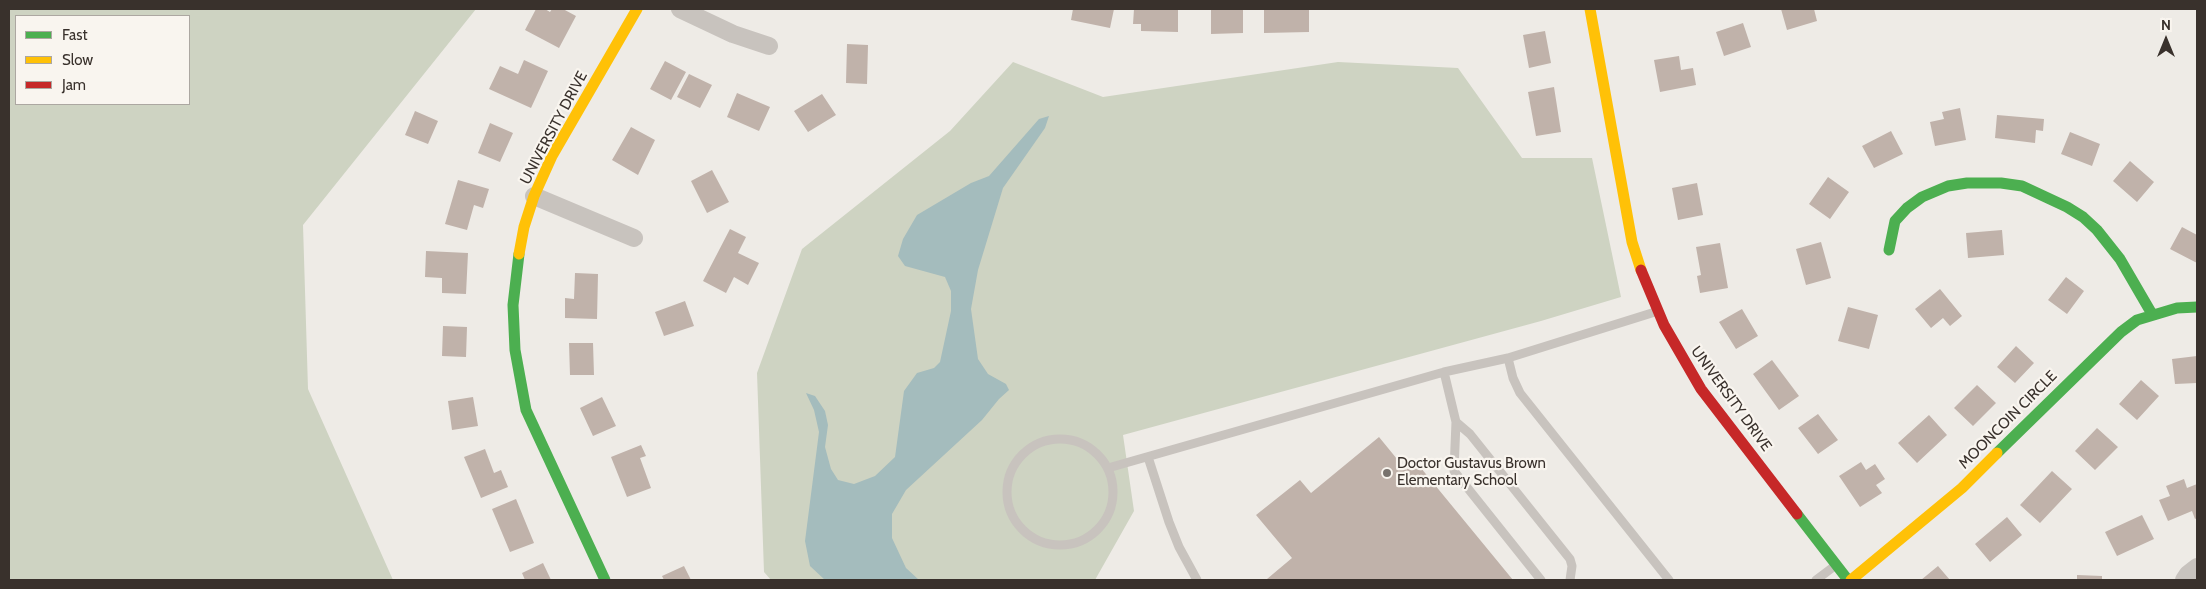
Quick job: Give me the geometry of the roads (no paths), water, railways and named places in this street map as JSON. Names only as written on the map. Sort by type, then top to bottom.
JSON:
[{"type":"street","name":"UNIVERSITY DRIVE","points":[[605,580],[526,410],[520,386],[515,350],[513,305],[524,227],[534,196],[552,156],[637,9]]},
{"type":"street","points":[[680,9],[733,34],[769,46]]},
{"type":"street","name":"UNIVERSITY DRIVE","points":[[1589,9],[1632,242],[1638,266],[1658,311],[1684,362],[1701,389],[1836,565],[1850,580]]},
{"type":"street","points":[[1889,250],[1895,221],[1907,208],[1922,197],[1948,186],[1967,183],[2001,183],[2022,186],[2067,207],[2083,217],[2097,230],[2120,259],[2152,314]]},
{"type":"street","points":[[534,196],[634,238]]},
{"type":"street","name":"MOONCOIN CIRCLE","points":[[1850,580],[1962,488],[2106,344],[2137,320],[2177,308],[2197,307]]},
{"type":"street","points":[[2184,580],[2197,567]]},
{"type":"lane","points":[[1108,468],[1444,372],[1508,358],[1658,311]]},
{"type":"lane","points":[[1508,358],[1513,378],[1520,393],[1670,580]]},
{"type":"lane","points":[[1444,372],[1456,422],[1454,471],[1541,580]]},
{"type":"lane","points":[[1456,422],[1470,434],[1570,559],[1572,566],[1570,580]]},
{"type":"lane","points":[[1062,438],[1084,444],[1095,451],[1108,468],[1113,481],[1112,505],[1101,526],[1082,540],[1059,545],[1036,539],[1026,532],[1012,514],[1007,490],[1013,467],[1019,457],[1038,443],[1062,438]]},
{"type":"lane","points":[[1148,457],[1169,522],[1179,547],[1197,580]]},
{"type":"lane","points":[[1816,580],[1836,565]]},
{"type":"water","points":[[1049,116],[1045,128],[1003,188],[978,270],[971,309],[978,359],[988,374],[1006,384],[1009,390],[982,420],[906,490],[892,514],[892,538],[906,568],[919,580],[825,580],[810,566],[805,541],[819,432],[814,410],[806,393],[815,396],[825,411],[828,425],[825,447],[831,469],[838,480],[854,484],[875,476],[895,457],[904,391],[917,373],[934,368],[940,362],[951,311],[951,291],[945,277],[905,266],[898,256],[903,239],[917,215],[971,183],[989,176],[1039,119]]},
{"type":"place","name":"Doctor Gustavus Brown Elementary School","points":[[1387,473]]}]
